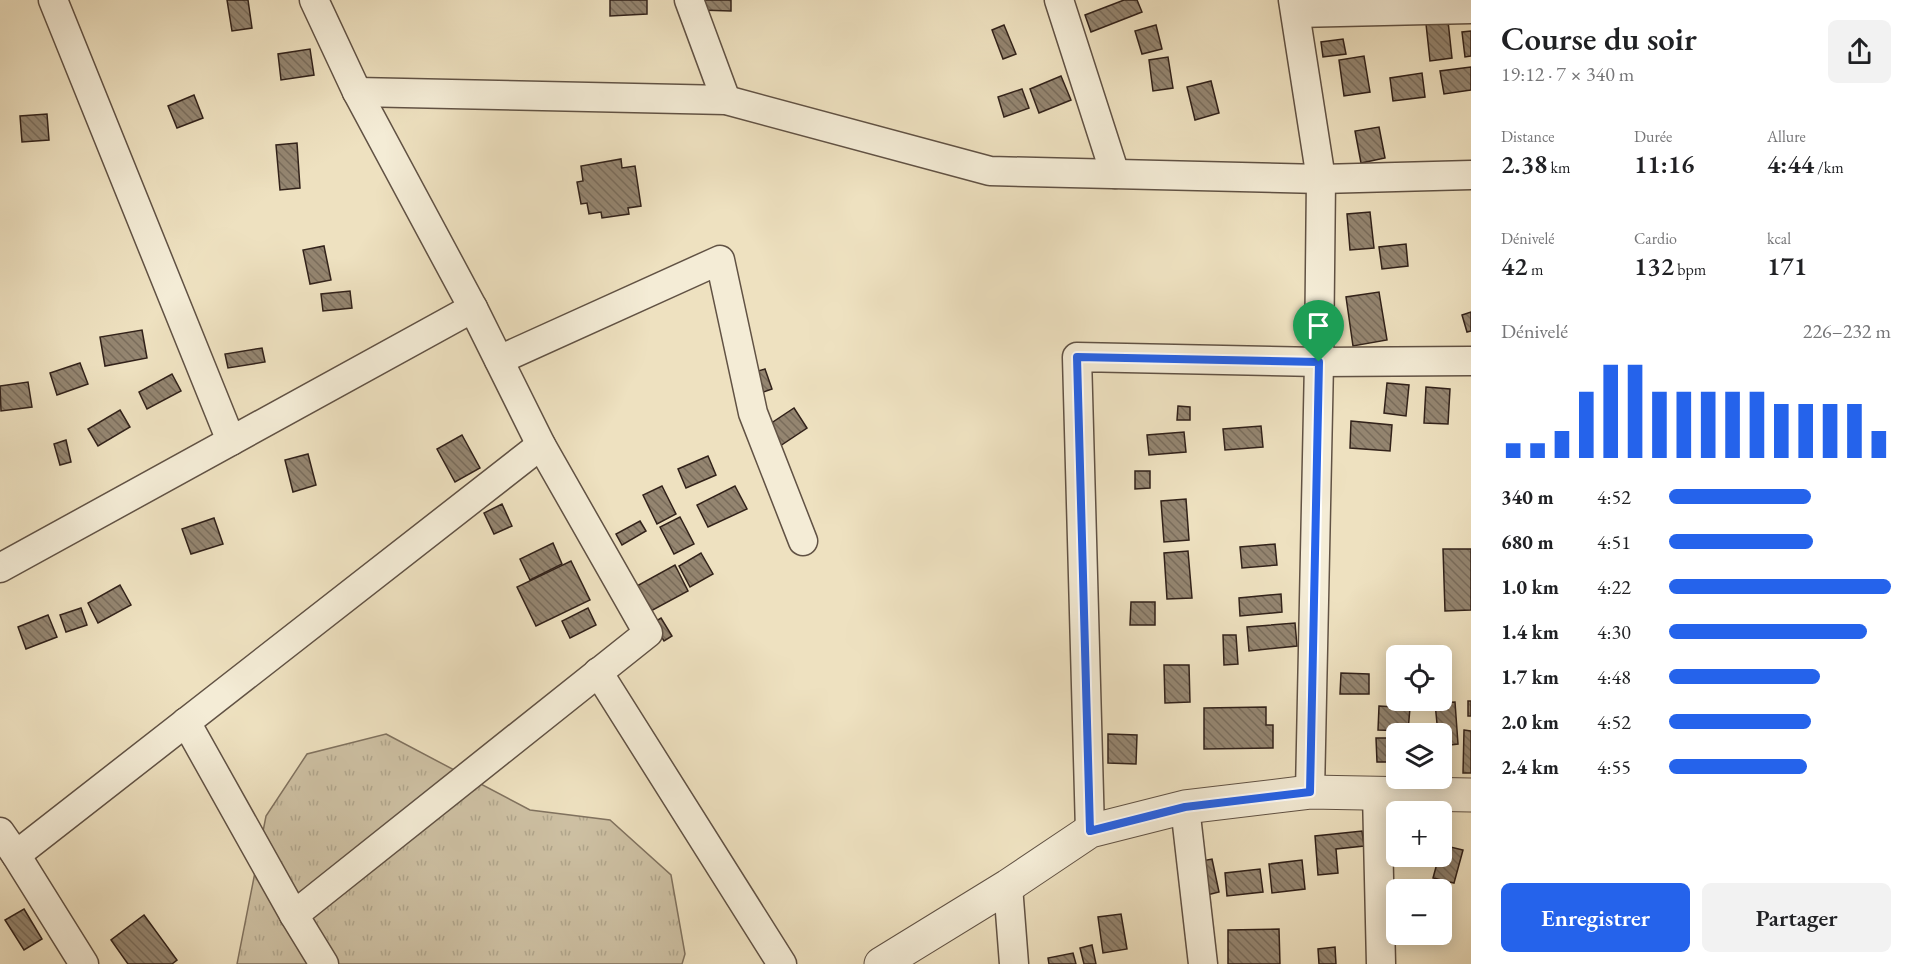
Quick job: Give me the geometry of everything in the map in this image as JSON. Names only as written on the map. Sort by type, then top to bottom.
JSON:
[{"type":"street","points":[[53,0],[231,441]]},
{"type":"street","points":[[294,915],[648,633],[541,445],[473,308],[357,92],[314,0]]},
{"type":"street","points":[[689,0],[726,100]]},
{"type":"street","points":[[1059,0],[1115,174]]},
{"type":"street","points":[[1310,792],[1321,179],[1295,6],[1471,9]]},
{"type":"street","points":[[357,92],[726,100],[990,171],[1321,179],[1471,175]]},
{"type":"street","points":[[499,360],[720,260],[753,413],[803,541]]},
{"type":"street","points":[[0,568],[473,308]]},
{"type":"street","points":[[1090,831],[1077,357],[1319,362],[1471,361]]},
{"type":"street","points":[[16,855],[541,445]]},
{"type":"street","points":[[598,672],[782,964]]},
{"type":"street","points":[[186,722],[324,964]]},
{"type":"street","points":[[881,964],[1008,886],[1090,831],[1185,807],[1310,792],[1471,795]]},
{"type":"street","points":[[1377,793],[1381,964]]},
{"type":"street","points":[[1185,807],[1203,964]]},
{"type":"street","points":[[0,832],[84,964]]},
{"type":"street","points":[[1008,886],[1014,964]]},
{"type":"green space","points":[[386,734],[530,810],[610,820],[671,875],[685,954],[682,964],[237,964],[266,816],[307,754]]},
{"type":"building","points":[[227,0],[248,0],[252,28],[232,31]]},
{"type":"building","points":[[610,0],[647,0],[647,14],[610,16]]},
{"type":"building","points":[[700,0],[731,0],[731,11],[700,10]]},
{"type":"building","points":[[1124,0],[1137,0],[1142,12],[1091,32],[1085,15]]},
{"type":"building","points":[[1448,21],[1452,58],[1430,61],[1426,24]]},
{"type":"building","points":[[1004,25],[1016,54],[1003,59],[992,30]]},
{"type":"building","points":[[1156,25],[1162,49],[1142,54],[1135,31]]},
{"type":"building","points":[[1471,31],[1471,56],[1465,57],[1462,32]]},
{"type":"building","points":[[1343,39],[1346,54],[1323,57],[1321,42]]},
{"type":"building","points":[[310,49],[314,75],[281,80],[278,54]]},
{"type":"building","points":[[1364,56],[1370,92],[1344,96],[1339,60]]},
{"type":"building","points":[[1168,57],[1173,88],[1153,91],[1149,60]]},
{"type":"building","points":[[1471,67],[1471,90],[1444,94],[1440,71]]},
{"type":"building","points":[[1422,73],[1425,97],[1393,101],[1390,78]]},
{"type":"building","points":[[1061,76],[1071,100],[1039,113],[1030,89]]},
{"type":"building","points":[[1211,81],[1219,113],[1195,120],[1187,87]]},
{"type":"building","points":[[1022,89],[1029,108],[1004,117],[998,97]]},
{"type":"building","points":[[194,95],[203,118],[177,128],[168,106]]},
{"type":"building","points":[[47,114],[49,140],[22,142],[20,116]]},
{"type":"building","points":[[1379,127],[1385,158],[1361,163],[1355,131]]},
{"type":"building","points":[[297,143],[300,188],[280,190],[276,145]]},
{"type":"building","points":[[621,159],[622,168],[635,166],[641,206],[628,208],[629,214],[602,218],[601,212],[589,214],[587,203],[581,204],[577,182],[583,181],[581,166]]},
{"type":"building","points":[[1370,212],[1374,248],[1350,250],[1347,214]]},
{"type":"building","points":[[1406,244],[1408,266],[1382,269],[1379,247]]},
{"type":"building","points":[[324,246],[331,280],[310,284],[303,250]]},
{"type":"building","points":[[350,291],[352,308],[323,311],[321,294]]},
{"type":"building","points":[[1379,292],[1387,340],[1353,346],[1346,297]]},
{"type":"building","points":[[1471,312],[1471,331],[1467,332],[1462,315]]},
{"type":"building","points":[[142,330],[147,358],[105,366],[100,337]]},
{"type":"building","points":[[262,348],[265,362],[228,368],[225,354]]},
{"type":"building","points":[[80,363],[88,384],[57,395],[50,373]]},
{"type":"building","points":[[765,369],[772,389],[743,399],[736,378]]},
{"type":"building","points":[[172,374],[181,391],[147,409],[139,392]]},
{"type":"building","points":[[28,382],[32,407],[1,411],[0,386]]},
{"type":"building","points":[[1387,383],[1409,385],[1406,416],[1384,413]]},
{"type":"building","points":[[1426,387],[1450,389],[1448,424],[1424,423]]},
{"type":"building","points":[[1178,406],[1190,407],[1190,420],[1177,420]]},
{"type":"building","points":[[794,408],[807,428],[777,448],[764,428]]},
{"type":"building","points":[[120,410],[130,427],[98,446],[88,429]]},
{"type":"building","points":[[1351,421],[1392,425],[1390,451],[1350,448]]},
{"type":"building","points":[[1261,426],[1263,447],[1225,450],[1223,429]]},
{"type":"building","points":[[1184,432],[1186,452],[1149,455],[1147,435]]},
{"type":"building","points":[[462,435],[480,468],[455,482],[437,449]]},
{"type":"building","points":[[66,440],[71,462],[60,465],[54,444]]},
{"type":"building","points":[[308,454],[316,485],[293,492],[285,460]]},
{"type":"building","points":[[708,456],[716,475],[686,488],[678,469]]},
{"type":"building","points":[[1135,471],[1150,471],[1150,488],[1135,489]]},
{"type":"building","points":[[662,486],[676,514],[657,524],[643,495]]},
{"type":"building","points":[[735,486],[747,509],[708,527],[697,505]]},
{"type":"building","points":[[1186,499],[1189,540],[1164,542],[1161,501]]},
{"type":"building","points":[[502,504],[512,526],[494,534],[484,513]]},
{"type":"building","points":[[680,517],[694,544],[674,554],[660,527]]},
{"type":"building","points":[[214,518],[223,544],[191,554],[182,529]]},
{"type":"building","points":[[640,521],[646,531],[622,545],[616,534]]},
{"type":"building","points":[[553,543],[562,564],[530,580],[520,559]]},
{"type":"building","points":[[1275,544],[1277,565],[1242,568],[1240,547]]},
{"type":"building","points":[[1443,549],[1471,549],[1471,610],[1445,611]]},
{"type":"building","points":[[1188,551],[1192,598],[1167,599],[1164,553]]},
{"type":"building","points":[[701,553],[713,574],[690,587],[679,566]]},
{"type":"building","points":[[571,561],[590,600],[536,626],[517,587]]},
{"type":"building","points":[[675,565],[688,591],[649,612],[635,587]]},
{"type":"building","points":[[120,585],[131,605],[98,623],[88,603]]},
{"type":"building","points":[[1281,594],[1282,612],[1240,616],[1239,598]]},
{"type":"building","points":[[1131,602],[1155,602],[1155,625],[1130,625]]},
{"type":"building","points":[[81,608],[87,625],[66,632],[60,615]]},
{"type":"building","points":[[588,608],[596,625],[570,638],[562,621]]},
{"type":"building","points":[[48,615],[57,637],[26,649],[18,627]]},
{"type":"building","points":[[661,618],[672,636],[664,641],[653,623]]},
{"type":"building","points":[[1295,623],[1297,646],[1249,651],[1247,627]]},
{"type":"building","points":[[1223,635],[1236,635],[1238,664],[1224,665]]},
{"type":"building","points":[[1164,665],[1189,665],[1190,702],[1165,703]]},
{"type":"building","points":[[1341,673],[1369,674],[1369,694],[1340,694]]},
{"type":"building","points":[[1468,701],[1471,701],[1471,716],[1468,716]]},
{"type":"building","points":[[1452,702],[1455,702],[1458,744],[1452,745],[1452,723],[1437,723],[1436,711],[1452,711]]},
{"type":"building","points":[[1379,706],[1386,706],[1386,711],[1410,711],[1409,723],[1386,723],[1386,730],[1378,730]]},
{"type":"building","points":[[1266,707],[1266,725],[1273,725],[1273,748],[1204,749],[1204,708]]},
{"type":"building","points":[[1464,730],[1471,731],[1471,773],[1463,773]]},
{"type":"building","points":[[1108,734],[1137,735],[1136,764],[1108,763]]},
{"type":"building","points":[[1376,738],[1386,738],[1386,762],[1377,762]]},
{"type":"building","points":[[1362,831],[1364,846],[1336,849],[1338,873],[1318,875],[1315,836]]},
{"type":"building","points":[[1452,847],[1463,850],[1454,883],[1452,879],[1433,878],[1436,867],[1452,867]]},
{"type":"building","points":[[1212,859],[1219,892],[1203,896],[1196,862]]},
{"type":"building","points":[[1302,860],[1305,889],[1272,893],[1269,864]]},
{"type":"building","points":[[1260,869],[1263,892],[1227,896],[1225,873]]},
{"type":"building","points":[[24,909],[42,939],[24,950],[5,920]]},
{"type":"building","points":[[1121,914],[1127,949],[1103,953],[1098,917]]},
{"type":"building","points":[[144,915],[177,960],[172,964],[128,964],[111,940]]},
{"type":"building","points":[[1279,929],[1280,964],[1228,964],[1228,930]]},
{"type":"building","points":[[1092,945],[1096,964],[1084,964],[1080,948]]},
{"type":"building","points":[[1335,947],[1336,964],[1319,964],[1318,949]]},
{"type":"building","points":[[1073,953],[1076,964],[1049,964],[1048,958]]},
{"type":"route","points":[[1077,357],[1319,362],[1310,792],[1185,807],[1090,831],[1077,357]]}]
